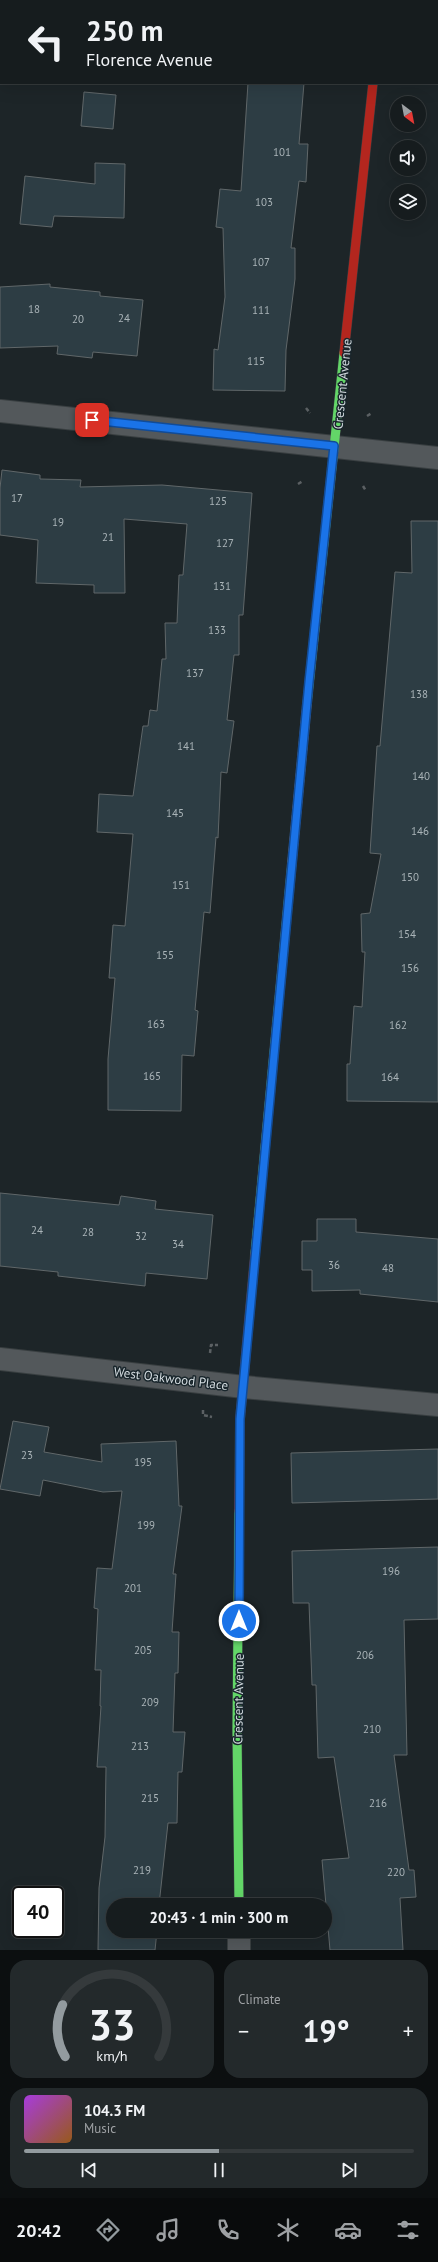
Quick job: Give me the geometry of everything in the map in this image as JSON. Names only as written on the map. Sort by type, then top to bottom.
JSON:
[{"type":"street","name":"Crescent Avenue","points":[[239,1898],[237,1730],[240,1419],[309,682],[373,84]]},
{"type":"street","points":[[0,411],[438,458]]},
{"type":"street","name":"West Oakwood Place","points":[[0,1358],[244,1387],[438,1405]]},
{"type":"street","points":[[239,1938],[240,1950]]},
{"type":"path","points":[[306,408],[310,413]]},
{"type":"path","points":[[366,416],[372,413]]},
{"type":"path","points":[[363,486],[366,491]]},
{"type":"path","points":[[210,1353],[211,1345],[218,1345]]},
{"type":"path","points":[[203,1415],[212,1416]]},
{"type":"building","points":[[248,84],[304,84],[299,144],[308,144],[306,182],[299,181],[291,248],[295,248],[295,279],[286,350],[285,391],[213,390],[214,349],[218,350],[225,297],[223,228],[216,227],[220,189],[241,191]]},
{"type":"building","points":[[84,92],[116,95],[113,129],[81,126]]},
{"type":"building","points":[[95,163],[125,164],[124,218],[54,216],[52,227],[20,224],[25,176],[95,184]]},
{"type":"building","points":[[50,284],[50,287],[100,292],[100,296],[143,300],[137,356],[93,352],[92,358],[57,354],[58,346],[0,348],[0,287]]},
{"type":"building","points":[[2,470],[40,475],[40,479],[81,480],[80,487],[162,485],[252,493],[243,615],[239,615],[239,655],[234,655],[227,720],[234,721],[227,773],[221,772],[218,838],[216,837],[210,913],[204,912],[195,1010],[198,1011],[194,1056],[182,1055],[181,1111],[108,1110],[108,1059],[115,978],[109,978],[113,925],[125,926],[133,834],[97,832],[99,794],[133,796],[143,726],[148,726],[150,710],[157,711],[162,659],[166,659],[165,623],[177,623],[179,575],[183,575],[187,524],[124,519],[125,593],[94,593],[94,585],[36,583],[38,540],[0,535],[0,488]]},
{"type":"building","points":[[411,521],[438,521],[438,1102],[347,1101],[347,1064],[350,1064],[354,1006],[362,1007],[365,952],[362,952],[361,914],[370,913],[381,854],[370,853],[377,746],[380,746],[395,572],[412,573]]},
{"type":"building","points":[[0,1193],[119,1205],[121,1196],[156,1201],[155,1209],[213,1215],[207,1279],[146,1273],[145,1286],[58,1276],[58,1272],[0,1266]]},
{"type":"building","points":[[317,1219],[356,1219],[356,1232],[438,1239],[438,1302],[360,1294],[360,1290],[312,1291],[312,1270],[302,1270],[302,1241],[317,1241]]},
{"type":"building","points":[[13,1421],[49,1427],[44,1452],[102,1462],[101,1444],[176,1441],[179,1506],[182,1506],[173,1574],[176,1574],[172,1632],[179,1632],[178,1673],[175,1673],[173,1732],[185,1732],[182,1772],[178,1772],[177,1823],[168,1823],[160,1898],[106,1898],[106,1938],[156,1938],[155,1950],[98,1950],[99,1888],[105,1837],[106,1767],[97,1767],[101,1706],[101,1670],[95,1670],[98,1609],[94,1608],[97,1568],[112,1569],[122,1491],[103,1492],[43,1480],[40,1496],[0,1489]]},
{"type":"building","points":[[438,1449],[438,1499],[292,1503],[291,1453]]},
{"type":"building","points":[[438,1547],[438,1619],[404,1620],[407,1755],[394,1755],[409,1870],[414,1870],[416,1897],[400,1898],[403,1950],[330,1950],[329,1938],[332,1938],[332,1898],[325,1898],[322,1860],[349,1858],[334,1757],[318,1758],[316,1685],[312,1685],[309,1603],[293,1603],[292,1551]]},
{"type":"traffic: fast","points":[[307,704],[344,353]]},
{"type":"traffic: fast","points":[[255,1254],[292,862]]},
{"type":"traffic: fast","points":[[239,1511],[237,1730],[239,1898]]},
{"type":"traffic: slow","points":[[292,862],[307,704]]},
{"type":"traffic: jam","points":[[344,353],[373,84]]},
{"type":"traffic: jam","points":[[239,1511],[240,1419],[255,1254]]},
{"type":"route","points":[[92,420],[334,446],[309,682],[240,1419],[239,1621]]}]
